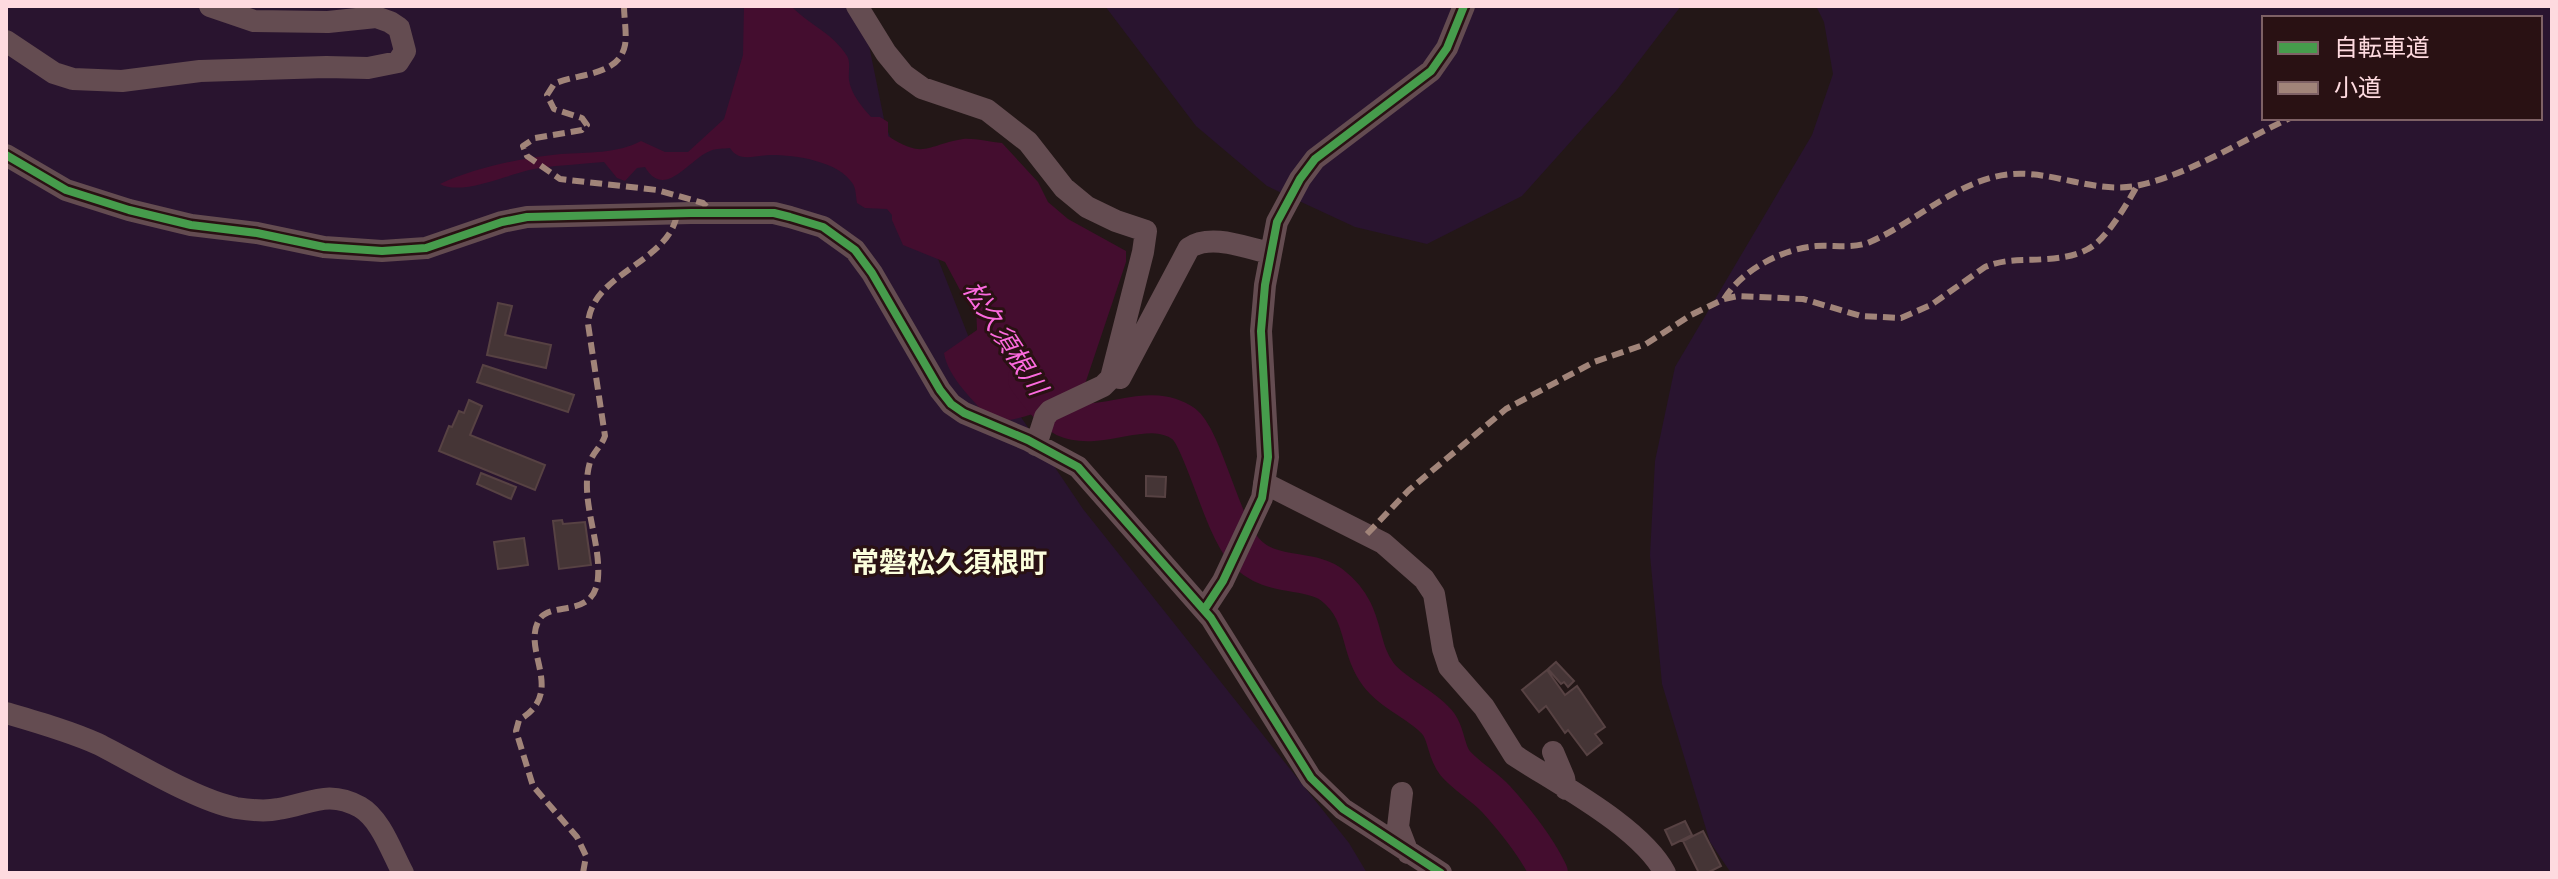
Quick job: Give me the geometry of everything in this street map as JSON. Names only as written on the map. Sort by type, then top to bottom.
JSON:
[{"type":"street","points":[[6,41],[54,73],[73,79],[122,81],[200,71],[368,68],[398,62],[405,51],[399,28],[376,17],[328,22],[254,21],[210,6]]},
{"type":"street","points":[[857,6],[886,53],[904,75],[922,88],[987,110],[1028,142],[1064,188],[1087,207],[1146,231],[1109,382]]},
{"type":"street","points":[[1204,610],[1223,581],[1262,498],[1268,457],[1261,331],[1270,253],[1277,222],[1315,159],[1431,71],[1447,48],[1464,6]]},
{"type":"street","points":[[6,155],[66,190],[129,210],[191,225],[257,233],[324,247],[382,251],[426,248],[502,222],[527,217],[774,213],[823,227],[855,250],[872,273],[951,404],[1078,467],[1204,610],[1311,778],[1334,802],[1441,873]]},
{"type":"street","points":[[1036,445],[1050,411],[1118,380],[1189,248],[1199,242],[1221,242],[1270,253]]},
{"type":"street","points":[[1264,483],[1383,543],[1424,579],[1434,594],[1449,667],[1484,707],[1514,755],[1641,842],[1665,873]]},
{"type":"street","points":[[6,713],[86,739],[235,808],[260,811],[279,809],[320,798],[360,807],[382,833],[403,873]]},
{"type":"street","points":[[1553,752],[1566,789]]},
{"type":"street","points":[[1402,793],[1398,827],[1408,853]]},
{"type":"shaded area","points":[[6,6],[861,6],[885,124],[971,343],[1083,509],[1349,843],[1367,873],[6,873]]},
{"type":"shaded area","points":[[1105,6],[1681,6],[1616,91],[1522,196],[1427,244],[1355,227],[1267,186],[1196,126]]},
{"type":"shaded area","points":[[1816,6],[2552,6],[2552,873],[1731,873],[1710,842],[1662,684],[1650,555],[1655,461],[1675,367],[1812,135],[1833,74],[1824,22]]},
{"type":"water","points":[[744,6],[791,6],[835,41],[848,59],[849,80],[854,95],[871,117],[880,117],[888,122],[888,136],[918,149],[963,139],[1002,143],[1038,182],[1048,202],[1068,219],[1126,251],[1126,262],[1083,390],[1028,416],[992,421],[956,380],[944,353],[977,330],[976,305],[960,290],[945,262],[903,245],[887,209],[865,208],[857,203],[854,186],[846,176],[816,161],[781,155],[743,157],[730,148],[710,151],[678,174],[661,180],[645,167],[637,168],[625,181],[617,178],[604,162],[540,168],[462,187],[440,184],[515,161],[612,150],[641,141],[665,152],[688,152],[724,119],[743,55]]},
{"type":"building","points":[[498,303],[512,306],[505,335],[551,345],[546,368],[487,355]]},
{"type":"building","points":[[483,365],[574,395],[568,412],[477,382]]},
{"type":"building","points":[[469,400],[482,406],[470,435],[545,465],[535,490],[439,451],[449,426],[452,427],[459,411],[464,413]]},
{"type":"building","points":[[481,473],[516,487],[511,499],[477,484]]},
{"type":"building","points":[[1146,476],[1166,477],[1165,497],[1146,496]]},
{"type":"building","points":[[562,520],[563,524],[585,522],[591,565],[559,569],[553,521]]},
{"type":"building","points":[[524,538],[528,565],[498,569],[494,542]]},
{"type":"building","points":[[1556,662],[1574,681],[1568,687],[1564,682],[1561,684],[1548,669]]},
{"type":"building","points":[[1547,670],[1565,695],[1577,686],[1605,727],[1595,734],[1602,743],[1587,755],[1568,730],[1565,733],[1546,706],[1539,712],[1522,690]]},
{"type":"building","points":[[1685,821],[1692,835],[1672,845],[1665,830]]},
{"type":"building","points":[[1703,831],[1721,866],[1707,873],[1699,873],[1683,841]]},
{"type":"waterway","name":"松久須根川","points":[[1027,379],[1049,406],[1065,418],[1093,422],[1155,414],[1184,424],[1198,446],[1228,521],[1244,550],[1265,566],[1323,580],[1343,595],[1351,606],[1371,663],[1378,674],[1439,725],[1455,763],[1503,807],[1532,844],[1549,873]]},
{"type":"marked path","points":[[624,6],[626,40],[621,55],[606,69],[554,84],[547,95],[554,109],[582,118],[587,125],[582,130],[535,138],[523,146],[527,156],[560,179],[657,190],[703,203],[711,211]]},
{"type":"marked path","points":[[1724,299],[1752,270],[1777,256],[1816,246],[1850,246],[1870,242],[1957,192],[1993,177],[2029,174],[2108,187],[2140,185],[2197,165],[2286,120]]},
{"type":"marked path","points":[[1367,534],[1409,490],[1506,409],[1594,362],[1646,344],[1691,315],[1724,299],[1738,296],[1803,299],[1861,316],[1901,318],[1931,305],[1993,264],[2062,257],[2088,249],[2109,230],[2137,186]]},
{"type":"marked path","points":[[583,873],[586,856],[577,837],[533,786],[516,731],[519,720],[533,709],[540,697],[542,684],[535,645],[539,620],[552,611],[589,599],[598,578],[587,476],[591,458],[605,436],[588,324],[592,307],[615,280],[660,245],[671,231],[677,214]]},
{"type":"cycle path","points":[[1204,610],[1223,581],[1262,498],[1268,457],[1261,331],[1265,285],[1277,222],[1300,179],[1315,159],[1431,71],[1447,48],[1464,6]]},
{"type":"cycle path","points":[[6,155],[66,190],[129,210],[191,225],[257,233],[324,247],[382,251],[426,248],[502,222],[527,217],[774,213],[823,227],[855,250],[872,273],[951,404],[1078,467],[1211,618],[1311,778],[1343,809],[1441,873]]},
{"type":"district","name":"常磐松久須根町","points":[[949,562]]}]
